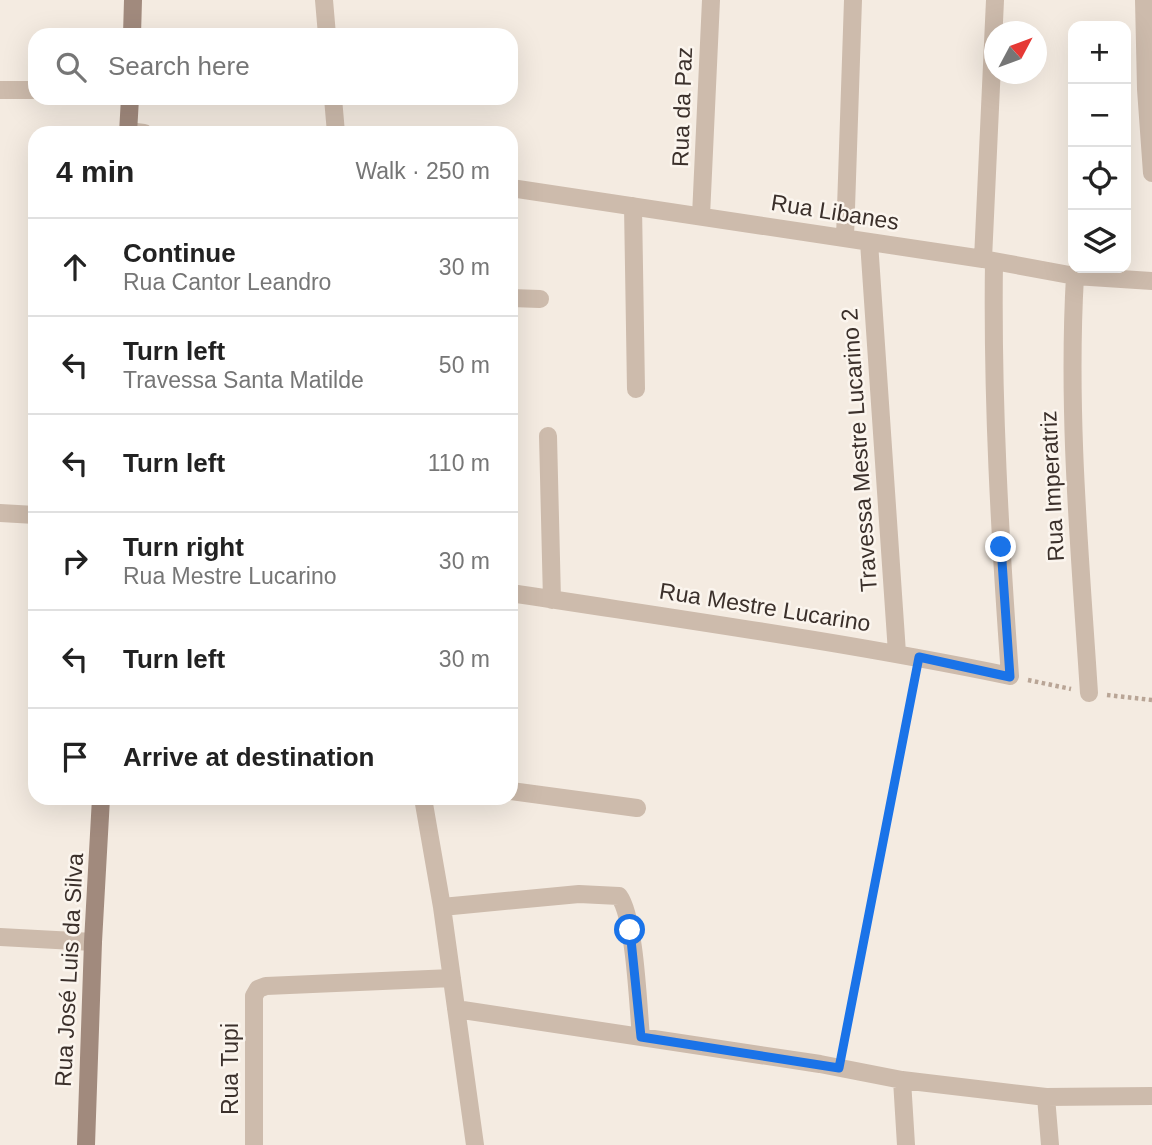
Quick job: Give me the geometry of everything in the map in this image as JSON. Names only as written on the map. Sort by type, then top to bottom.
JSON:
[{"type":"street","points":[[132,28],[134,0]]},
{"type":"street","points":[[324,0],[326,28]]},
{"type":"street","name":"Rua da Paz","points":[[701,216],[711,0]]},
{"type":"street","points":[[845,238],[853,0]]},
{"type":"street","points":[[989,260],[995,0]]},
{"type":"street","points":[[1144,0],[1146,89],[1152,173]]},
{"type":"street","points":[[0,90],[28,90]]},
{"type":"street","points":[[131,105],[133,126]]},
{"type":"street","points":[[334,105],[335,126]]},
{"type":"street","name":"Rua Libanes","points":[[518,189],[989,260],[1075,276],[1152,281]]},
{"type":"street","points":[[633,206],[636,389]]},
{"type":"street","name":"Travessa Mestre Lucarino 2","points":[[869,242],[897,653]]},
{"type":"street","name":"Rua Mestre Lucarino","points":[[518,594],[897,653],[1010,677],[995,436],[989,260]]},
{"type":"street","name":"Rua Imperatriz","points":[[1075,276],[1072,332],[1073,437],[1089,693]]},
{"type":"street","points":[[518,298],[540,299]]},
{"type":"street","points":[[548,436],[552,600]]},
{"type":"street","points":[[0,513],[28,515]]},
{"type":"street","points":[[518,792],[637,808]]},
{"type":"street","name":"Rua José Luis da Silva","points":[[86,1145],[93,942],[102,805]]},
{"type":"street","points":[[424,805],[477,1145]]},
{"type":"street","points":[[442,907],[579,894],[619,896],[624,904],[630,930],[641,1037]]},
{"type":"street","points":[[0,937],[93,942]]},
{"type":"street","name":"Rua Tupi","points":[[254,1145],[255,992],[266,986],[452,978]]},
{"type":"street","points":[[456,1009],[902,1080],[1046,1097],[1152,1096]]},
{"type":"street","points":[[902,1080],[906,1145]]},
{"type":"street","points":[[1046,1097],[1050,1145]]},
{"type":"path","points":[[839,1068],[919,657]]},
{"type":"route","points":[[630,930],[641,1037],[839,1068],[919,657],[1010,677],[1001,547]]}]
